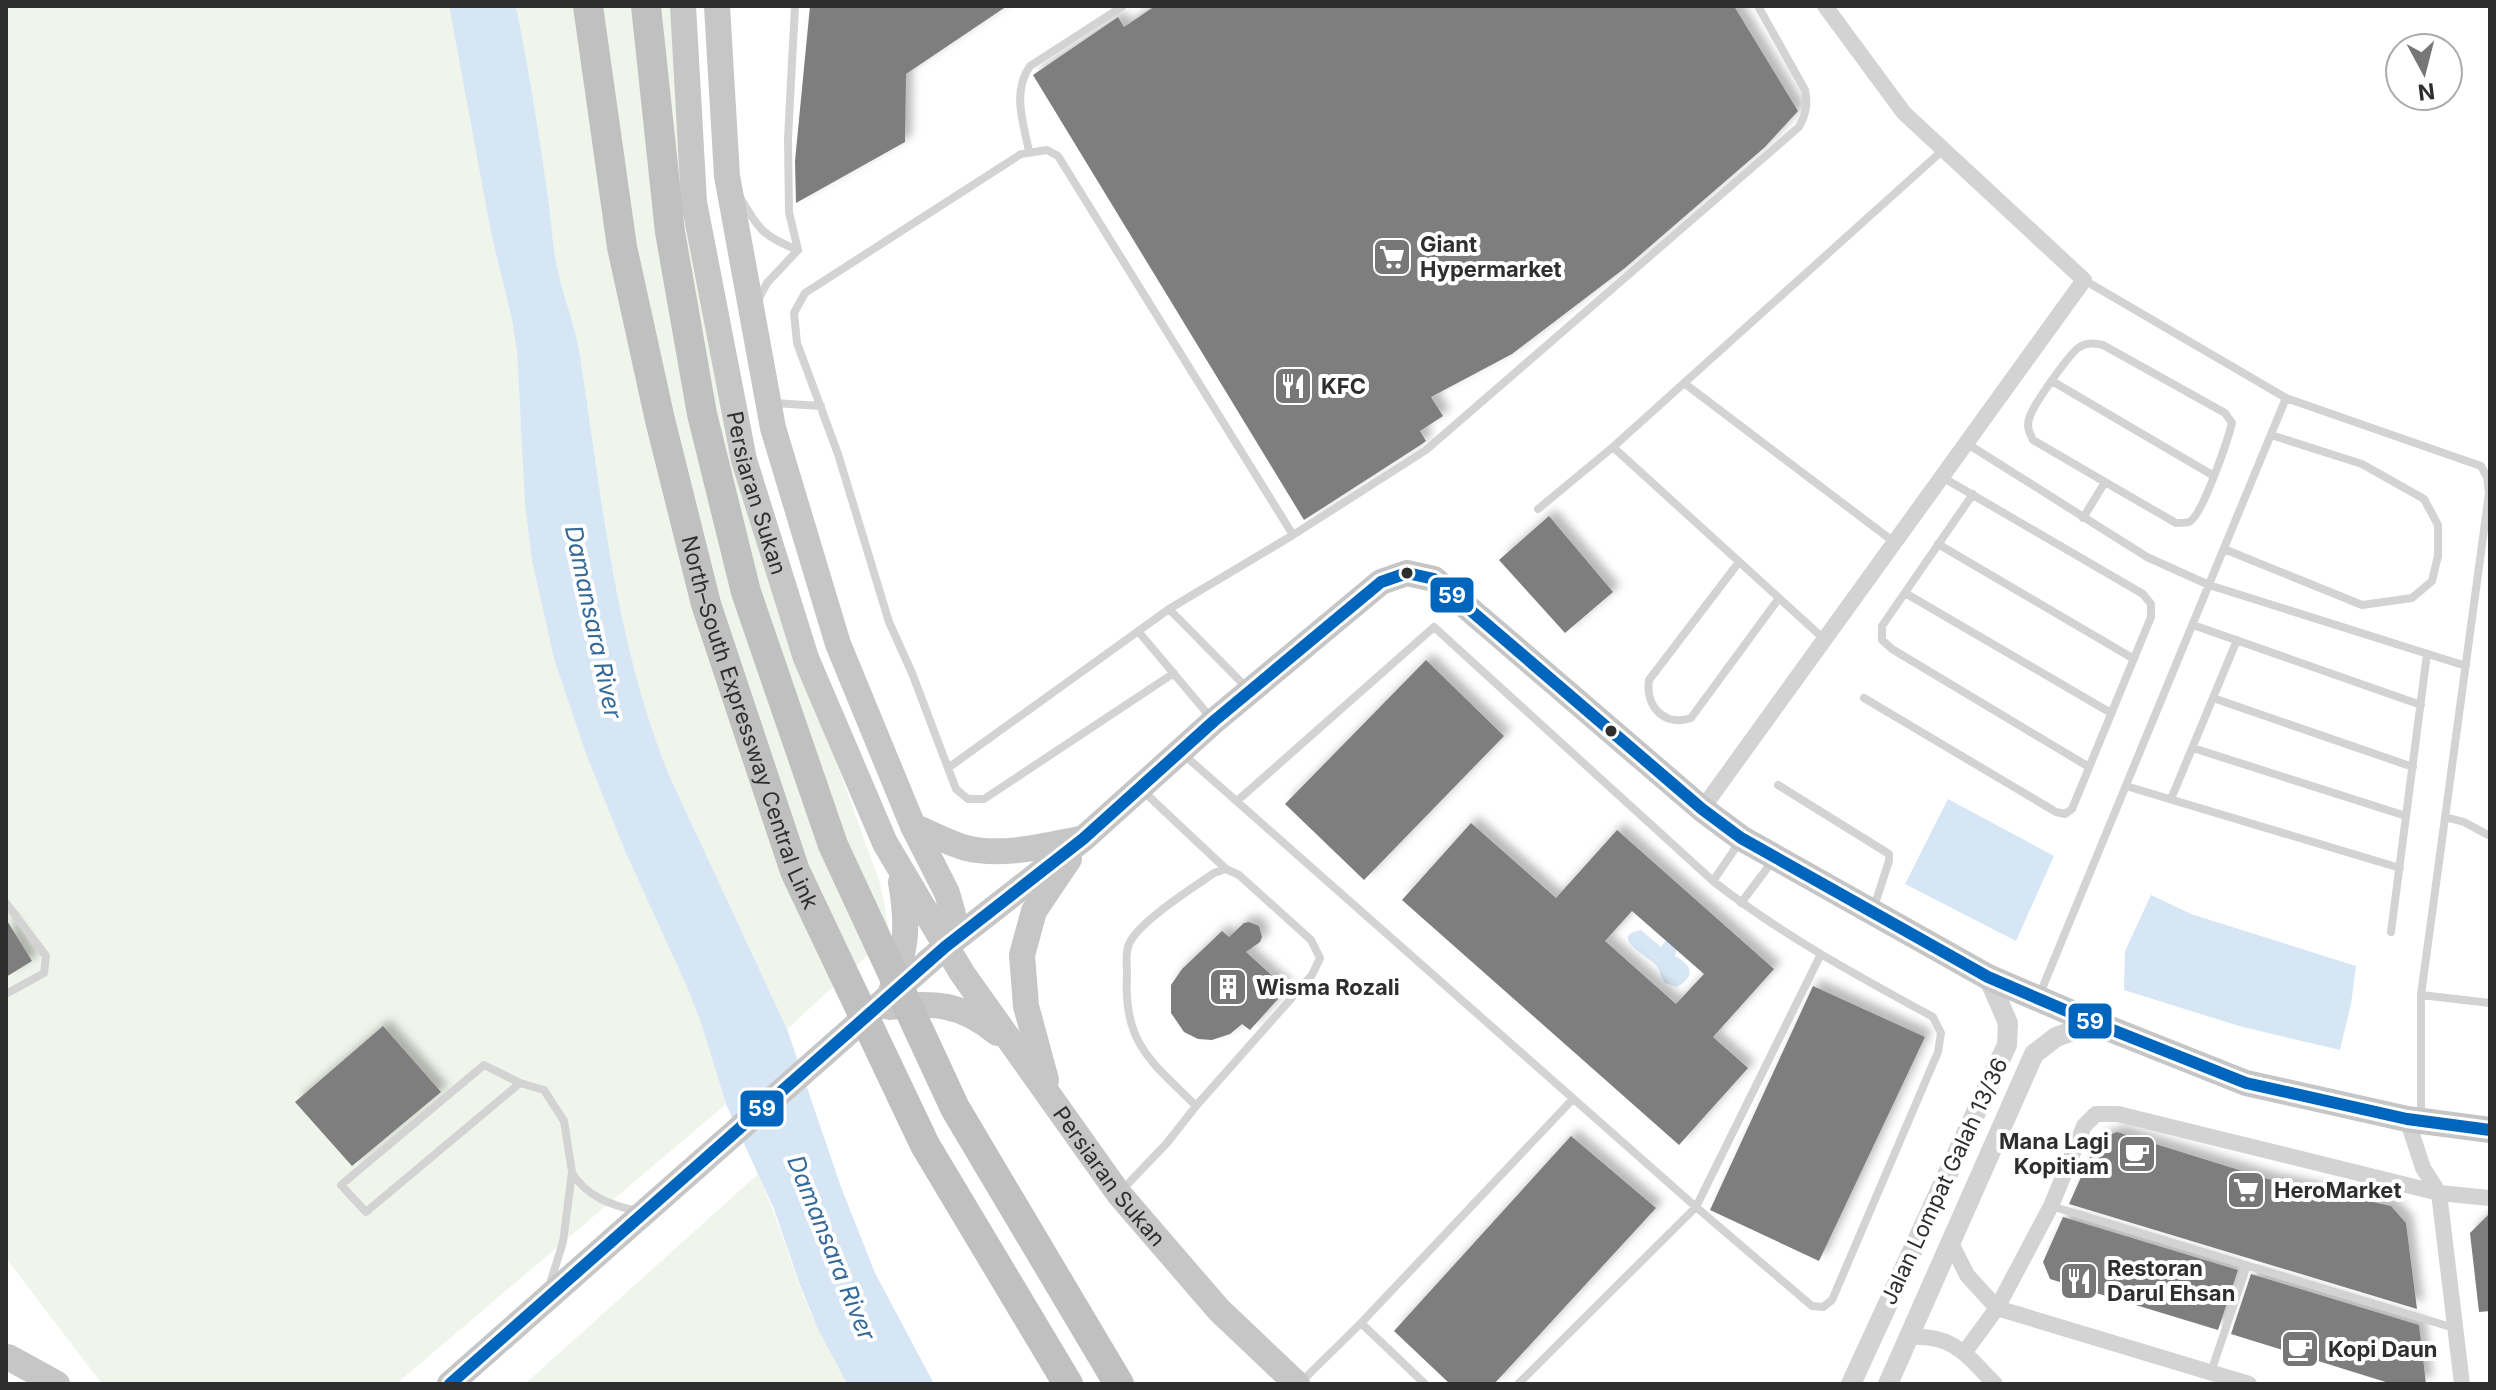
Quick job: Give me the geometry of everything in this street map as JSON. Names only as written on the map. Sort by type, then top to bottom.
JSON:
[{"type":"highway","name":"North–South Expressway Central Link","points":[[588,6],[622,247],[660,420],[706,604],[795,871],[925,1145],[1068,1384]]},
{"type":"highway","name":"North–South Expressway Central Link","points":[[646,6],[670,232],[702,414],[746,592],[833,845],[955,1108],[1119,1384]]},
{"type":"main road","name":"Persiaran Sukan","points":[[683,6],[694,202],[744,460],[806,658],[885,843],[945,947],[1119,1194],[1219,1310],[1298,1384]]},
{"type":"main road","name":"Persiaran Sukan","points":[[717,6],[727,176],[773,428],[838,644],[913,826],[947,893],[953,914],[945,947]]},
{"type":"main road","points":[[450,1384],[945,947],[1083,839],[1214,721],[1381,582],[1407,573],[1434,579],[1702,809],[1741,838],[1988,977],[2246,1083],[2414,1120],[2490,1130]]},
{"type":"main road","points":[[913,826],[966,848],[994,851],[1083,839]]},
{"type":"main road","points":[[1051,1099],[1026,1006],[1022,955],[1034,911],[1083,839]]},
{"type":"main road","points":[[883,1002],[904,955],[907,919],[899,867]]},
{"type":"main road","points":[[883,1002],[925,1003],[961,1009],[987,1024],[1018,1052]]},
{"type":"main road","points":[[7,1355],[28,1384]]},
{"type":"main road","points":[[7,1355],[57,1384]]},
{"type":"street","points":[[1702,809],[2084,280],[1904,113],[1825,6]]},
{"type":"street","name":"Jalan Lompat Galah 13/36","points":[[1851,1384],[2007,1045],[2008,1023],[1988,977]]},
{"type":"street","name":"Jalan Lompat Galah 13/36","points":[[1888,1384],[2034,1054],[2056,1037],[2095,1023]]},
{"type":"street","points":[[1964,1353],[1997,1308],[2051,1206],[2084,1126],[2096,1114],[2118,1114],[2439,1193],[2490,1198]]},
{"type":"street","points":[[2414,1120],[2423,1168],[2439,1193],[2462,1384]]},
{"type":"street","points":[[1950,1241],[1967,1275],[1997,1308],[2246,1384]]},
{"type":"street","points":[[1909,1337],[1951,1342],[1995,1384]]},
{"type":"lane","points":[[795,6],[788,139],[789,212],[798,250]]},
{"type":"lane","points":[[1029,151],[1019,104],[1023,76],[1030,66],[1123,6]]},
{"type":"lane","points":[[948,768],[1169,609],[1426,450],[1799,127],[1808,102],[1805,90],[1758,6]]},
{"type":"lane","points":[[1174,673],[984,799],[968,799],[956,789],[889,622],[838,454],[797,343],[794,313],[805,293],[1021,154],[1047,150],[1058,156],[1293,535]]},
{"type":"lane","points":[[1538,509],[1613,447],[1943,150]]},
{"type":"lane","points":[[727,176],[754,222],[770,239],[798,250]]},
{"type":"lane","points":[[754,324],[758,300],[767,283],[798,250]]},
{"type":"lane","points":[[2084,280],[2286,398],[2481,466],[2487,477],[2489,493],[2421,995],[2414,1120]]},
{"type":"lane","points":[[2090,343],[2103,345],[2225,413],[2232,423],[2197,516],[2189,522],[2176,523],[2033,440],[2028,429],[2030,416],[2052,381],[2078,348],[2090,343]]},
{"type":"lane","points":[[2052,381],[2214,476]]},
{"type":"lane","points":[[1684,383],[1894,542]]},
{"type":"lane","points":[[2038,998],[2286,398]]},
{"type":"lane","points":[[769,403],[821,406]]},
{"type":"lane","points":[[2224,549],[2362,605],[2412,598],[2432,581],[2438,556],[2438,525],[2424,499],[2362,464],[2271,435]]},
{"type":"lane","points":[[1966,443],[2147,557],[2209,585],[2466,666]]},
{"type":"lane","points":[[1613,447],[1824,640]]},
{"type":"lane","points":[[1864,698],[2056,812],[2065,814],[2072,809],[2151,617],[2151,604],[2143,594],[1942,477]]},
{"type":"lane","points":[[2083,518],[2105,482]]},
{"type":"lane","points":[[1973,494],[1882,626],[1882,640],[1892,649],[2089,767]]},
{"type":"lane","points":[[1938,544],[2134,659]]},
{"type":"lane","points":[[1739,562],[1649,680],[1647,690],[1657,711],[1670,720],[1680,722],[1691,718],[1779,598]]},
{"type":"lane","points":[[1905,593],[2111,713]]},
{"type":"lane","points":[[1169,609],[1250,690]]},
{"type":"lane","points":[[2193,625],[2421,705]]},
{"type":"lane","points":[[1180,751],[1812,1306],[1823,1307],[1832,1300],[1938,1052],[1941,1033],[1933,1017],[1820,956],[1741,903],[1434,627],[1237,801]]},
{"type":"lane","points":[[1138,631],[1214,721]]},
{"type":"lane","points":[[2171,799],[2237,640]]},
{"type":"lane","points":[[2391,932],[2427,654]]},
{"type":"lane","points":[[2213,698],[2413,767]]},
{"type":"lane","points":[[2193,748],[2406,816]]},
{"type":"lane","points":[[1778,785],[1889,854],[1880,895],[1872,912]]},
{"type":"lane","points":[[2126,786],[2400,868]]},
{"type":"lane","points":[[1119,1194],[1312,975],[1320,958],[1311,940],[1239,875],[1226,869],[1140,788]]},
{"type":"lane","points":[[2445,817],[2464,822],[2490,836]]},
{"type":"lane","points":[[1713,881],[1741,838]]},
{"type":"lane","points":[[1741,903],[1774,857]]},
{"type":"lane","points":[[1196,1106],[1144,1054],[1132,1033],[1126,984],[1128,944],[1152,917],[1214,873],[1226,869]]},
{"type":"lane","points":[[6,903],[46,956],[44,973],[6,994]]},
{"type":"lane","points":[[1518,1384],[1696,1207],[1820,956]]},
{"type":"lane","points":[[2421,995],[2490,1003]]},
{"type":"lane","points":[[520,1083],[366,1212],[341,1185],[484,1065],[520,1083],[544,1090],[564,1121],[572,1172],[563,1242],[543,1303]]},
{"type":"lane","points":[[1298,1384],[1361,1323],[1573,1099]]},
{"type":"lane","points":[[572,1172],[580,1186],[599,1199],[620,1207],[649,1210]]},
{"type":"lane","points":[[2051,1206],[2455,1329]]},
{"type":"lane","points":[[2211,1372],[2247,1265]]},
{"type":"lane","points":[[1361,1323],[1425,1384]]},
{"type":"shaded area","points":[[6,6],[449,6],[491,233],[512,320],[517,352],[525,505],[532,561],[554,659],[586,754],[625,851],[687,987],[726,1104],[396,1384],[102,1384],[6,1258]]},
{"type":"shaded area","points":[[516,6],[680,6],[702,195],[798,656],[880,883],[890,935],[787,1029],[669,775],[635,673],[612,568],[578,346],[555,256],[537,125]]},
{"type":"shaded area","points":[[758,1174],[804,1297],[847,1384],[525,1384]]},
{"type":"water","name":"Damansara River","points":[[449,6],[516,6],[537,125],[555,256],[576,335],[612,568],[635,673],[669,775],[787,1029],[841,1187],[875,1273],[934,1384],[847,1384],[818,1329],[774,1209],[726,1104],[687,987],[625,851],[586,754],[554,659],[532,561],[525,505],[517,352],[491,233]]},
{"type":"water","points":[[1948,799],[2054,856],[2016,941],[1905,884]]},
{"type":"water","points":[[2151,895],[2191,914],[2356,966],[2340,1050],[2239,1026],[2124,990],[2125,951]]},
{"type":"water","points":[[1641,930],[1661,947],[1666,940],[1678,945],[1675,956],[1690,971],[1683,983],[1677,987],[1665,983],[1656,965],[1629,942],[1628,937],[1632,933]]},
{"type":"building","points":[[810,6],[1007,6],[906,74],[905,142],[796,203],[795,161]]},
{"type":"building","name":"Giant Hypermarket","points":[[1155,6],[1734,6],[1798,111],[1765,147],[1625,268],[1512,354],[1431,397],[1443,416],[1420,431],[1426,441],[1304,520],[1033,75],[1118,17],[1124,27]]},
{"type":"building","points":[[1549,516],[1613,592],[1565,633],[1499,560]]},
{"type":"building","points":[[1426,660],[1504,736],[1364,880],[1285,804]]},
{"type":"building","points":[[1471,823],[1556,898],[1617,830],[1774,969],[1713,1037],[1748,1068],[1679,1145],[1402,900]],"holes":[[[1632,911],[1704,974],[1676,1004],[1605,941]]]},
{"type":"building","points":[[6,919],[32,961],[6,977]]},
{"type":"building","name":"Wisma Rozali","points":[[1249,922],[1259,926],[1262,937],[1246,952],[1287,989],[1250,1030],[1242,1024],[1230,1034],[1212,1040],[1198,1039],[1184,1032],[1171,1013],[1171,985],[1182,969],[1222,931],[1229,937]]},
{"type":"building","points":[[1813,986],[1925,1037],[1819,1261],[1710,1210]]},
{"type":"building","points":[[383,1026],[441,1092],[352,1166],[295,1102]]},
{"type":"building","points":[[2117,1132],[2268,1179],[2391,1206],[2406,1223],[2417,1309],[2069,1204],[2098,1139]]},
{"type":"building","points":[[1571,1136],[1656,1208],[1494,1384],[1450,1384],[1394,1331]]},
{"type":"building","points":[[2490,1213],[2490,1311],[2479,1312],[2470,1233]]},
{"type":"building","points":[[2063,1217],[2238,1270],[2218,1330],[2050,1279],[2043,1262]]},
{"type":"building","points":[[2251,1274],[2419,1325],[2426,1384],[2392,1384],[2231,1334]]},
{"type":"transit line","name":"59","points":[[450,1384],[945,947],[1083,839],[1214,721],[1381,582],[1407,573],[1434,579],[1702,809],[1741,838],[1988,977],[2246,1083],[2407,1119],[2490,1130]]},
{"type":"place","name":"Giant Hypermarket","points":[[1392,257]]},
{"type":"place","name":"KFC","points":[[1293,386]]},
{"type":"place","name":"Wisma Rozali","points":[[1228,987]]},
{"type":"place","name":"Mana Lagi Kopitiam","points":[[2137,1154]]},
{"type":"place","name":"HeroMarket","points":[[2246,1190]]},
{"type":"place","name":"Restoran Darul Ehsan","points":[[2079,1281]]},
{"type":"place","name":"Kopi Daun","points":[[2300,1349]]}]
